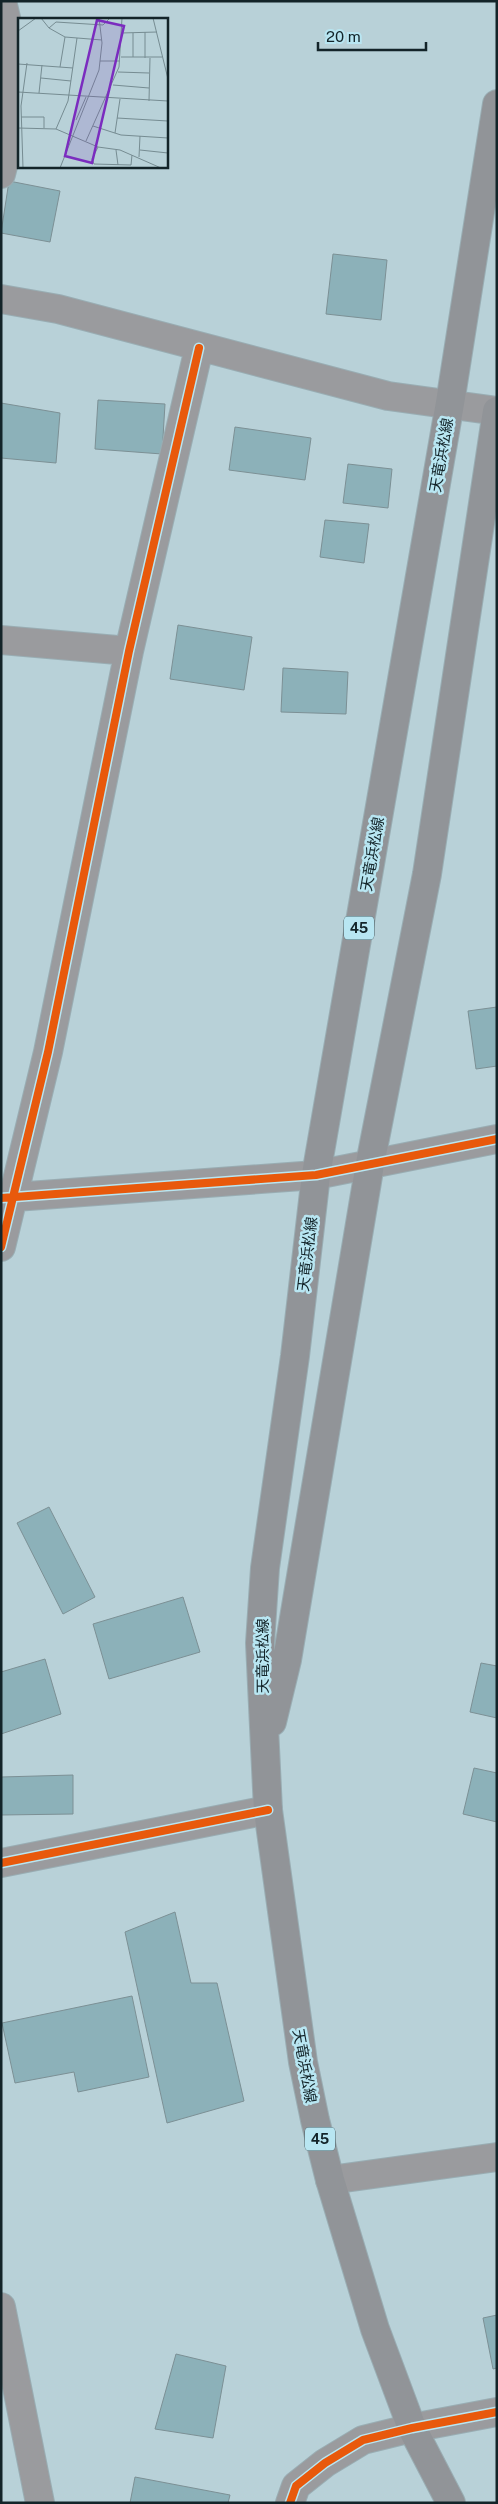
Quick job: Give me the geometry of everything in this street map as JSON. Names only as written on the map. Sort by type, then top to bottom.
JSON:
[{"type":"main road","name":"天竜浜松線","points":[[451,2503],[412,2428],[375,2329],[330,2180],[303,2062],[268,1810],[260,1643],[265,1568],[295,1356],[316,1175],[450,403],[497,104]]},
{"type":"main road","name":"天竜浜松線","points":[[264,1756],[287,1660],[370,1164],[427,874],[497,411]]},
{"type":"street","points":[[1,174],[14,123],[16,56],[2,1]]},
{"type":"street","points":[[1,299],[58,309],[199,348],[388,396],[450,403],[497,411]]},
{"type":"street","points":[[1,1247],[7,1198],[48,1052],[129,651],[199,348]]},
{"type":"street","points":[[1,640],[129,651]]},
{"type":"street","points":[[7,1198],[316,1175],[497,1139]]},
{"type":"street","points":[[1,1863],[268,1810]]},
{"type":"street","points":[[330,2180],[497,2158]]},
{"type":"street","points":[[1,2307],[8,2379],[40,2503]]},
{"type":"street","points":[[290,2503],[296,2486],[325,2463],[363,2440],[412,2428],[497,2412]]},
{"type":"building","points":[[9,181],[60,191],[50,242],[1,233]]},
{"type":"building","points":[[333,254],[387,260],[381,320],[326,314]]},
{"type":"building","points":[[98,400],[165,404],[162,454],[95,449]]},
{"type":"building","points":[[1,403],[60,413],[56,463],[1,458]]},
{"type":"building","points":[[235,427],[311,438],[305,480],[229,470]]},
{"type":"building","points":[[348,464],[392,469],[388,508],[343,503]]},
{"type":"building","points":[[325,520],[369,524],[364,563],[320,557]]},
{"type":"building","points":[[178,625],[252,637],[244,690],[170,679]]},
{"type":"building","points":[[283,668],[348,672],[346,714],[281,712]]},
{"type":"building","points":[[497,1007],[497,1066],[476,1069],[468,1011]]},
{"type":"building","points":[[49,1507],[95,1597],[63,1614],[17,1523]]},
{"type":"building","points":[[183,1597],[200,1652],[109,1679],[93,1624]]},
{"type":"building","points":[[45,1659],[61,1714],[1,1734],[1,1672]]},
{"type":"building","points":[[481,1663],[497,1666],[497,1718],[470,1712]]},
{"type":"building","points":[[474,1768],[497,1773],[497,1822],[463,1814]]},
{"type":"building","points":[[73,1775],[73,1814],[1,1815],[1,1777]]},
{"type":"building","points":[[175,1912],[191,1983],[217,1983],[244,2101],[167,2123],[125,1932]]},
{"type":"building","points":[[132,1996],[149,2077],[78,2092],[74,2072],[15,2083],[2,2023]]},
{"type":"building","points":[[497,2315],[497,2368],[493,2369],[483,2318]]},
{"type":"building","points":[[176,2354],[226,2366],[213,2438],[155,2429]]},
{"type":"building","points":[[135,2477],[230,2495],[228,2503],[130,2503]]},
{"type":"cycle path","points":[[1,1247],[48,1052],[129,651],[199,348]]},
{"type":"cycle path","points":[[1,1198],[316,1175],[497,1139]]},
{"type":"cycle path","points":[[1,1863],[268,1810]]},
{"type":"cycle path","points":[[290,2503],[296,2486],[325,2463],[363,2440],[412,2428],[497,2412]]}]
